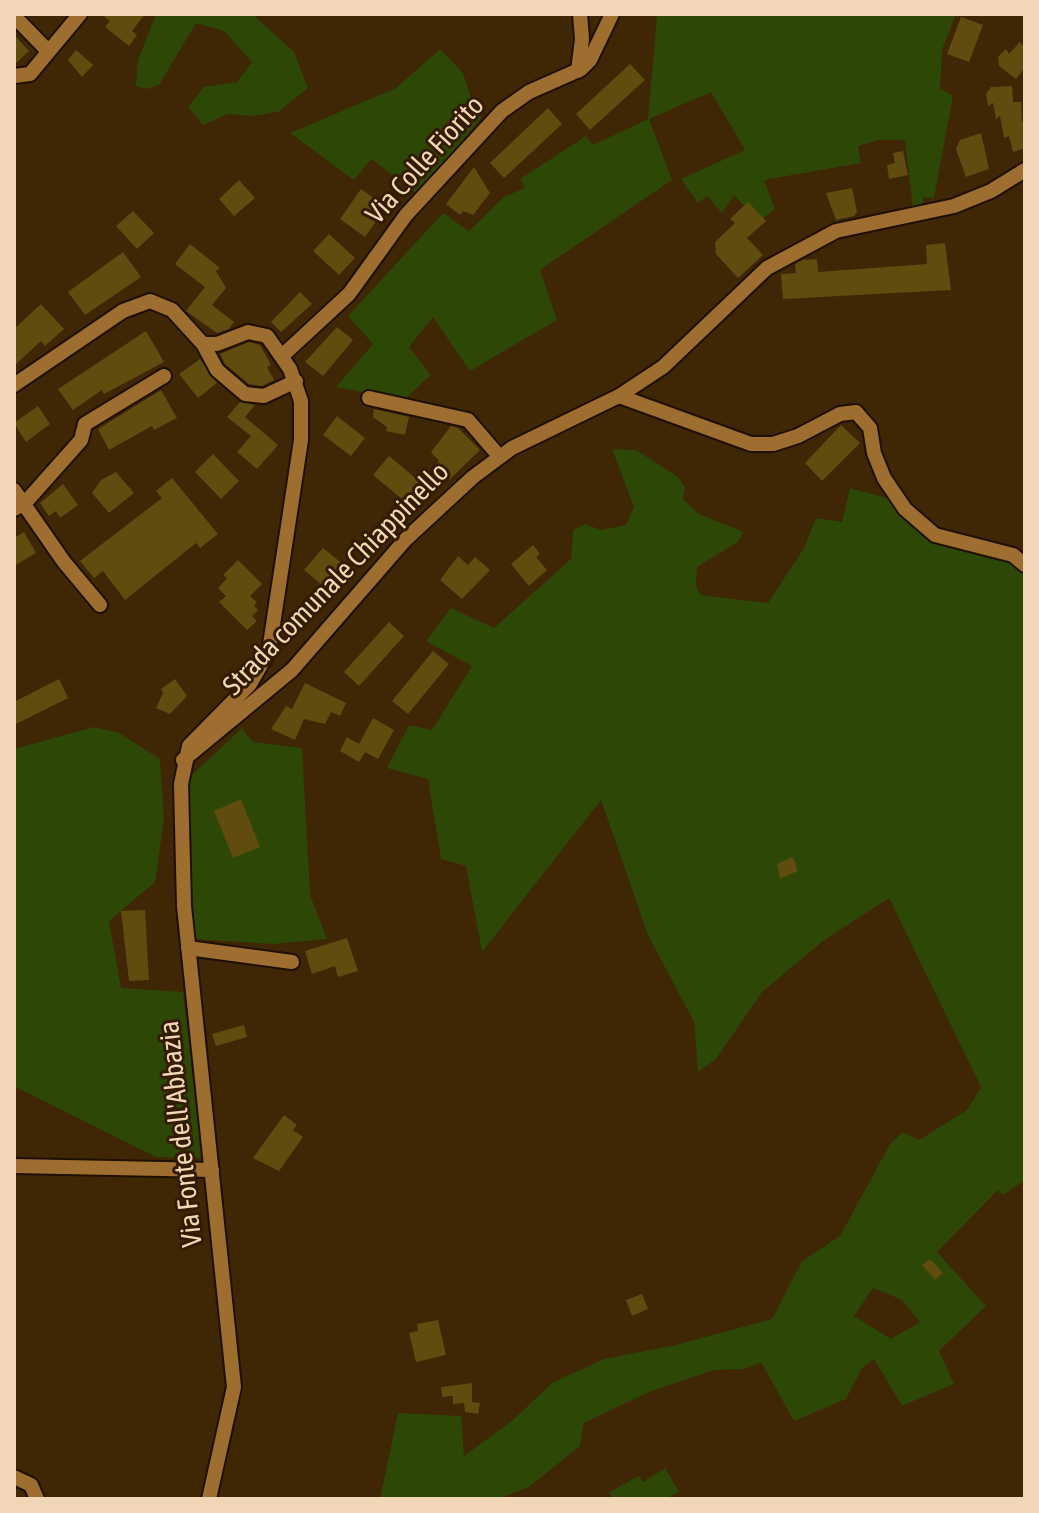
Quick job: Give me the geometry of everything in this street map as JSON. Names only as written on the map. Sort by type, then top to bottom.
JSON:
[{"type":"street","points":[[14,76],[30,74],[80,14]]},
{"type":"street","points":[[578,71],[582,39],[580,14]]},
{"type":"street","points":[[578,71],[594,55],[612,14]]},
{"type":"street","points":[[14,16],[48,51]]},
{"type":"street","name":"Via Colle Fiorito","points":[[283,355],[349,294],[406,215],[487,126],[529,92],[578,71]]},
{"type":"street","name":"Strada comunale Chiappinello","points":[[183,761],[292,670],[418,527],[499,456],[552,426],[619,396],[681,353],[748,283],[779,260],[843,229],[964,203],[1025,170]]},
{"type":"street","points":[[14,385],[123,311],[145,302],[168,307],[203,344],[217,370],[245,394],[264,396],[296,381]]},
{"type":"street","points":[[183,761],[197,734],[250,684],[269,651],[302,426],[296,381],[270,338],[258,332],[217,344],[203,344]]},
{"type":"street","points":[[19,506],[81,440],[85,424],[164,376]]},
{"type":"street","points":[[619,396],[751,444],[773,444],[840,414],[856,412],[870,428],[874,453],[884,478],[905,509],[935,535],[1013,555],[1025,565]]},
{"type":"street","points":[[369,398],[468,420],[499,456]]},
{"type":"street","points":[[14,490],[19,506],[100,605]]},
{"type":"street","name":"Via Fonte dell'Abbazia","points":[[183,761],[181,858],[188,948],[234,1387],[209,1499]]},
{"type":"street","points":[[188,948],[292,962]]},
{"type":"street","points":[[14,1166],[212,1170]]},
{"type":"street","points":[[14,1477],[31,1485],[37,1499]]},
{"type":"green space","points":[[156,14],[252,14],[294,52],[308,88],[278,112],[253,116],[228,114],[203,125],[188,107],[204,87],[237,82],[252,62],[224,31],[196,23],[159,85],[148,89],[136,86],[138,60]]},
{"type":"green space","points":[[657,14],[956,14],[942,50],[940,88],[953,96],[934,198],[923,197],[923,208],[913,209],[905,140],[879,140],[858,146],[861,163],[764,180],[775,209],[759,222],[734,195],[722,213],[707,196],[698,203],[681,179],[745,150],[711,92],[649,119],[672,180],[540,270],[557,320],[470,371],[433,317],[409,347],[431,375],[403,400],[336,387],[373,344],[348,316],[443,213],[469,231],[504,197],[525,188],[520,179],[586,136],[593,145],[648,119]]},
{"type":"green space","points":[[440,49],[463,73],[477,116],[482,117],[418,194],[371,159],[354,180],[290,133],[396,88]]},
{"type":"green space","points":[[612,449],[636,450],[678,477],[685,487],[683,499],[699,514],[743,532],[738,542],[697,567],[696,585],[700,595],[768,603],[804,548],[816,518],[842,522],[850,488],[908,504],[937,527],[1025,564],[1025,1180],[1003,1195],[998,1190],[937,1252],[986,1306],[939,1351],[954,1384],[902,1406],[874,1359],[862,1368],[846,1399],[794,1421],[761,1362],[745,1369],[714,1370],[649,1392],[584,1423],[580,1446],[530,1486],[499,1499],[380,1499],[398,1413],[461,1416],[464,1456],[513,1420],[552,1383],[604,1359],[676,1345],[772,1319],[802,1261],[840,1236],[890,1144],[903,1132],[919,1140],[967,1110],[981,1087],[889,898],[823,941],[762,992],[716,1059],[698,1072],[694,1022],[648,935],[601,800],[482,952],[466,866],[441,859],[428,779],[387,768],[409,725],[432,730],[472,666],[426,641],[451,608],[494,628],[571,559],[573,530],[585,524],[601,530],[626,525],[634,507]],"holes":[[[873,1288],[902,1300],[920,1322],[891,1339],[854,1316]]]},
{"type":"green space","points":[[94,727],[119,733],[160,759],[164,820],[155,882],[109,921],[121,988],[183,992],[202,1158],[156,1157],[14,1086],[14,749]]},
{"type":"green space","points":[[242,728],[253,742],[302,748],[310,895],[327,939],[273,944],[193,939],[186,797],[192,775]]},
{"type":"green space","points":[[665,1468],[679,1492],[665,1499],[613,1499],[609,1492],[639,1476],[643,1482]]},
{"type":"building","points":[[101,14],[145,14],[132,31],[137,35],[129,46],[105,27],[110,21]]},
{"type":"building","points":[[961,17],[983,25],[969,62],[947,54]]},
{"type":"building","points":[[14,35],[29,51],[14,65]]},
{"type":"building","points":[[1020,42],[1025,49],[1025,67],[1016,79],[999,66],[998,57],[1006,49],[1009,54]]},
{"type":"building","points":[[76,50],[93,65],[82,77],[68,60]]},
{"type":"building","points":[[630,64],[645,80],[590,130],[576,114]]},
{"type":"building","points":[[1012,86],[1013,102],[1021,102],[1022,122],[1025,121],[1025,148],[1013,152],[1009,136],[1004,138],[1000,116],[996,119],[993,103],[988,106],[986,94],[991,87]]},
{"type":"building","points":[[548,108],[562,124],[504,178],[490,163]]},
{"type":"building","points":[[981,133],[989,169],[966,177],[956,149],[960,140]]},
{"type":"building","points":[[903,151],[908,175],[889,179],[887,165],[895,163],[893,153]]},
{"type":"building","points":[[474,167],[490,193],[473,215],[463,211],[460,215],[446,204]]},
{"type":"building","points":[[239,180],[255,198],[234,216],[219,199]]},
{"type":"building","points":[[852,188],[857,212],[854,216],[836,220],[826,193]]},
{"type":"building","points":[[361,189],[386,207],[365,237],[340,219]]},
{"type":"building","points":[[748,202],[766,221],[747,238],[763,255],[738,278],[716,254],[715,242],[735,223],[730,219]]},
{"type":"building","points":[[133,211],[154,233],[137,249],[116,226]]},
{"type":"building","points":[[329,234],[355,258],[339,275],[313,251]]},
{"type":"building","points":[[945,243],[951,290],[783,299],[781,274],[796,273],[795,264],[803,260],[817,259],[818,272],[927,264],[926,245]]},
{"type":"building","points":[[190,244],[220,268],[216,271],[226,288],[212,305],[234,322],[229,329],[217,333],[186,311],[205,287],[175,264]]},
{"type":"building","points":[[123,252],[141,277],[85,315],[68,292]]},
{"type":"building","points":[[300,292],[312,304],[281,332],[271,322]]},
{"type":"building","points":[[41,304],[64,329],[45,346],[41,341],[14,366],[14,329]]},
{"type":"building","points":[[337,327],[353,340],[323,376],[305,362]]},
{"type":"building","points":[[146,331],[164,362],[104,394],[102,390],[73,410],[58,389]]},
{"type":"building","points":[[249,342],[260,345],[271,365],[267,367],[274,380],[262,386],[249,384],[225,364],[220,354]]},
{"type":"building","points":[[200,359],[217,383],[198,398],[179,374]]},
{"type":"building","points":[[161,390],[177,418],[154,430],[152,426],[109,450],[98,429]]},
{"type":"building","points":[[240,402],[255,405],[245,417],[278,445],[257,469],[237,452],[251,436],[227,417]]},
{"type":"building","points":[[38,406],[50,424],[26,442],[14,423]]},
{"type":"building","points":[[374,409],[409,417],[405,435],[386,431],[387,427],[373,417]]},
{"type":"building","points":[[337,416],[365,438],[351,456],[323,435]]},
{"type":"building","points":[[841,425],[860,443],[822,481],[805,463]]},
{"type":"building","points":[[451,426],[458,428],[480,450],[449,480],[435,466],[439,461],[431,452]]},
{"type":"building","points":[[213,454],[239,481],[221,499],[195,472]]},
{"type":"building","points":[[389,456],[425,486],[409,505],[373,475]]},
{"type":"building","points":[[116,472],[134,493],[109,513],[92,493],[101,480]]},
{"type":"building","points":[[172,478],[218,534],[200,548],[196,543],[125,600],[103,571],[94,578],[80,561],[162,498],[156,491]]},
{"type":"building","points":[[63,484],[78,505],[60,518],[56,511],[49,516],[40,503]]},
{"type":"building","points":[[24,532],[36,553],[14,566],[14,538]]},
{"type":"building","points":[[533,545],[540,554],[536,557],[547,570],[529,586],[511,564]]},
{"type":"building","points":[[323,548],[350,570],[332,593],[304,570]]},
{"type":"building","points":[[458,556],[468,565],[475,557],[490,570],[462,599],[440,580]]},
{"type":"building","points":[[238,560],[262,584],[250,596],[257,602],[254,606],[258,610],[252,616],[257,621],[247,630],[219,602],[226,596],[218,588],[227,578],[223,575]]},
{"type":"building","points":[[389,622],[404,636],[359,686],[344,672]]},
{"type":"building","points":[[433,651],[449,664],[408,714],[392,701]]},
{"type":"building","points":[[59,679],[68,698],[14,725],[14,702]]},
{"type":"building","points":[[175,679],[187,696],[170,714],[156,708],[163,693],[161,689]]},
{"type":"building","points":[[305,683],[346,703],[340,716],[331,712],[325,724],[304,719],[295,740],[271,729],[286,706],[292,709]]},
{"type":"building","points":[[373,718],[394,730],[378,759],[365,752],[359,762],[340,751],[347,737],[359,744]]},
{"type":"building","points":[[241,799],[260,847],[233,858],[214,811]]},
{"type":"building","points":[[793,857],[798,871],[780,879],[777,864]]},
{"type":"building","points":[[145,910],[149,980],[129,981],[121,911]]},
{"type":"building","points":[[347,938],[358,971],[338,977],[335,966],[312,974],[305,951]]},
{"type":"building","points":[[244,1025],[247,1037],[216,1046],[212,1034]]},
{"type":"building","points":[[284,1115],[297,1125],[293,1130],[303,1137],[279,1171],[253,1158]]},
{"type":"building","points":[[930,1259],[943,1273],[935,1280],[922,1265]]},
{"type":"building","points":[[642,1294],[648,1309],[632,1316],[626,1300]]},
{"type":"building","points":[[438,1320],[446,1355],[416,1362],[409,1333],[418,1331],[417,1324]]},
{"type":"building","points":[[472,1383],[472,1402],[480,1403],[478,1414],[465,1412],[464,1403],[453,1404],[453,1396],[442,1397],[441,1387]]}]
